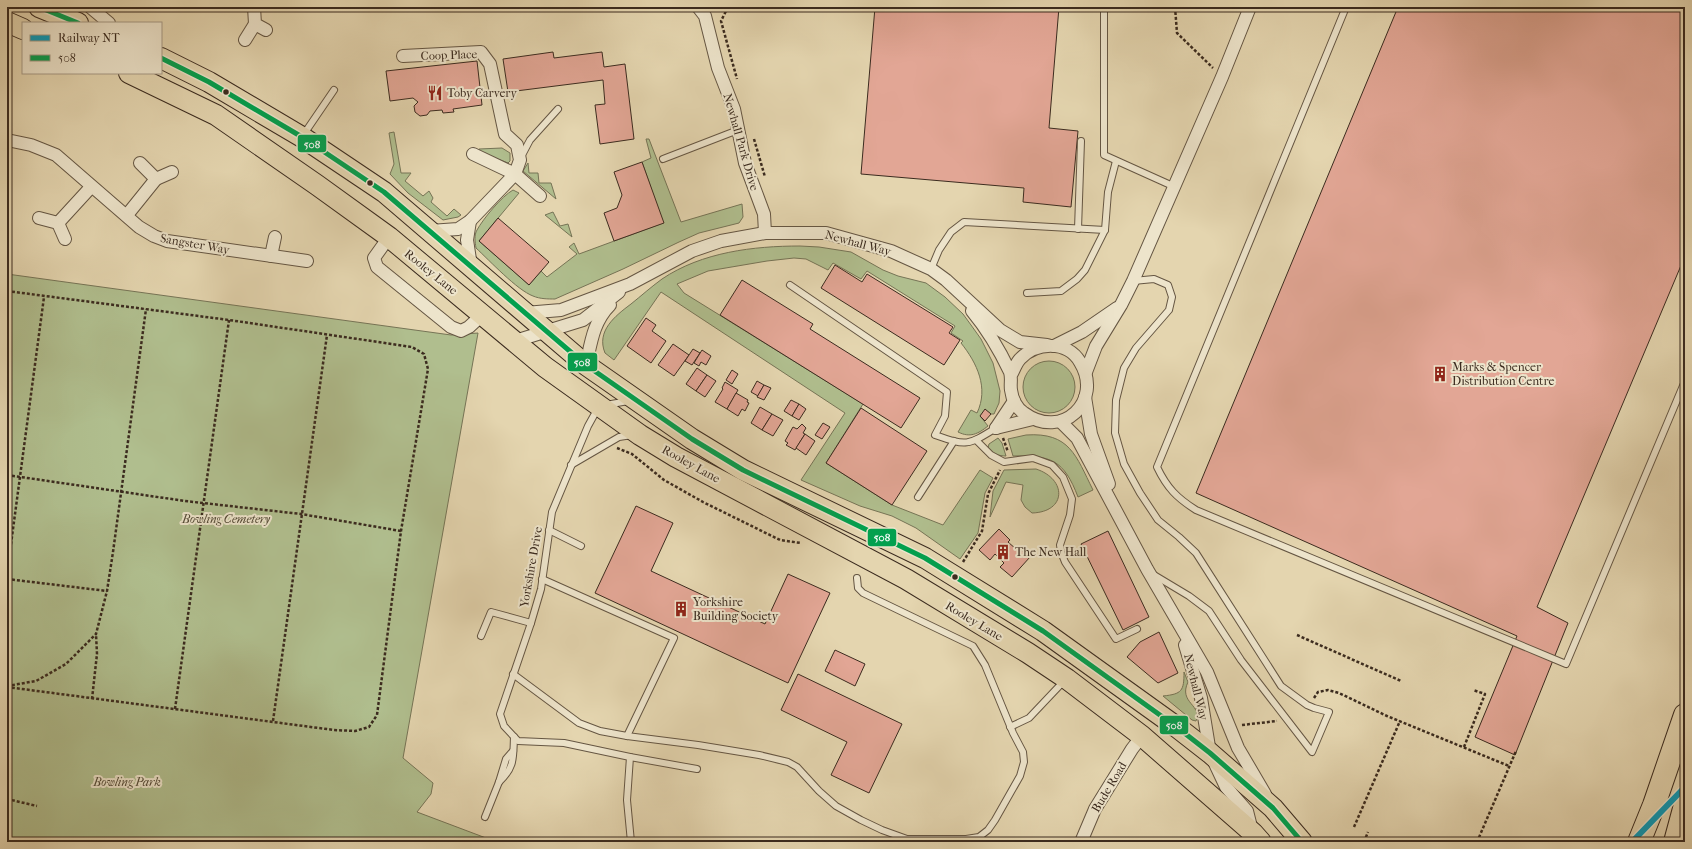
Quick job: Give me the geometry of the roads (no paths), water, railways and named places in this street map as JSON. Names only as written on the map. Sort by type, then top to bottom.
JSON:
[{"type":"highway","points":[[39,7],[76,22]]},
{"type":"highway","points":[[7,22],[22,29]]},
{"type":"highway","name":"Rooley Lane","points":[[162,58],[209,82],[302,138],[384,192],[586,365],[634,400],[692,439],[743,470],[925,558],[1043,631],[1178,728],[1210,753],[1273,808],[1302,842]]},
{"type":"highway","name":"Rooley Lane","points":[[131,74],[216,115],[317,185],[388,237],[483,314],[545,367],[640,435],[676,457],[906,579],[1067,678],[1142,736],[1257,837]]},
{"type":"highway","points":[[1639,842],[1654,805],[1685,715]]},
{"type":"highway","points":[[1675,842],[1685,805]]},
{"type":"street","points":[[90,7],[108,22]]},
{"type":"street","points":[[244,40],[255,24],[254,7]]},
{"type":"street","name":"Newhall Park Drive","points":[[698,7],[705,16],[718,68],[734,109],[745,163],[764,214],[765,233]]},
{"type":"street","points":[[1086,372],[1096,346],[1121,305],[1133,281],[1222,77],[1250,7]]},
{"type":"street","points":[[255,24],[266,30]]},
{"type":"street","name":"Coop Place","points":[[403,56],[481,52],[490,64],[505,134],[517,145],[520,160]]},
{"type":"street","name":"Sangster Way","points":[[7,140],[31,145],[56,155],[91,187],[127,215],[139,227],[154,236],[167,241],[307,261]]},
{"type":"street","points":[[473,154],[514,174],[540,196]]},
{"type":"street","points":[[430,231],[458,228],[470,220],[514,174],[520,160]]},
{"type":"street","points":[[140,163],[156,179]]},
{"type":"street","points":[[127,215],[156,179],[172,172]]},
{"type":"street","points":[[58,223],[91,187]]},
{"type":"street","points":[[39,218],[58,223]]},
{"type":"street","points":[[470,220],[467,240],[471,266]]},
{"type":"street","points":[[58,223],[65,238]]},
{"type":"street","name":"Newhall Way","points":[[525,313],[561,310],[630,284],[692,251],[721,241],[765,233],[826,233],[891,251],[931,269],[946,280],[1000,330],[1020,342],[1051,345],[1067,350],[1079,360],[1086,372],[1088,388],[1085,397],[1074,415],[1060,422],[1077,438],[1147,569],[1207,672],[1238,748],[1273,808]]},
{"type":"street","points":[[271,256],[275,237]]},
{"type":"street","points":[[388,237],[374,258],[377,267],[451,327],[461,331],[469,327],[483,314]]},
{"type":"street","name":"Newhall Way","points":[[946,280],[974,314],[997,347],[1011,375],[1010,390],[1014,401]]},
{"type":"street","name":"Newhall Way","points":[[515,341],[583,320],[630,284]]},
{"type":"street","name":"Newhall Way","points":[[586,365],[592,336],[601,314],[630,284]]},
{"type":"street","points":[[1011,375],[1018,360],[1029,350],[1051,345],[1082,332],[1121,305]]},
{"type":"street","name":"Newhall Way","points":[[1085,397],[1091,434],[1099,459],[1134,544]]},
{"type":"street","points":[[997,428],[1014,401],[1022,412],[1033,419],[1046,423],[1060,422]]},
{"type":"street","points":[[997,428],[1033,419]]},
{"type":"street","name":"Newhall Way","points":[[1180,626],[1201,698],[1210,753],[1226,787],[1247,812],[1257,837]]},
{"type":"street","name":"Bude Road","points":[[1081,842],[1095,809],[1132,749],[1142,736]]},
{"type":"lane","points":[[1104,7],[1104,155],[1175,187]]},
{"type":"lane","points":[[1346,7],[1157,466],[1164,481],[1179,499],[1196,510],[1566,664],[1685,381]]},
{"type":"lane","points":[[302,138],[334,90]]},
{"type":"lane","points":[[520,160],[530,140],[558,108]]},
{"type":"lane","points":[[663,159],[738,130]]},
{"type":"lane","points":[[1078,229],[1081,141]]},
{"type":"lane","points":[[1027,293],[1061,291],[1077,279],[1085,270],[1105,230],[1108,192],[1116,161]]},
{"type":"lane","points":[[931,269],[939,250],[951,232],[964,222],[1105,230]]},
{"type":"lane","points":[[1133,281],[1154,279],[1168,285],[1172,297],[1169,310],[1136,348],[1124,368],[1116,400],[1115,433],[1124,464],[1140,493],[1158,520],[1196,553],[1281,686],[1307,705],[1329,712],[1312,752],[1241,660],[1210,611],[1147,569]]},
{"type":"lane","points":[[790,286],[947,392],[944,416],[935,435],[961,444],[976,440],[997,428]]},
{"type":"lane","points":[[599,406],[634,400]]},
{"type":"lane","name":"Yorkshire Drive","points":[[514,738],[504,726],[500,714],[531,623],[542,579],[552,512],[588,426],[599,406]]},
{"type":"lane","points":[[571,465],[618,437],[640,435]]},
{"type":"lane","points":[[976,440],[991,455],[1004,462],[1033,458],[1052,465],[1063,477],[1072,499],[1070,515],[1060,545],[1065,562],[1116,639],[1138,629]]},
{"type":"lane","points":[[918,497],[954,441]]},
{"type":"lane","points":[[549,530],[581,546]]},
{"type":"lane","points":[[514,674],[579,722],[600,730],[627,736],[698,745],[759,755],[788,762],[797,767],[836,806],[882,830],[907,839],[960,839],[979,837],[988,830],[1020,776],[1024,762],[1023,752],[1010,727],[993,683],[974,646],[863,593],[858,588],[857,578]]},
{"type":"lane","points":[[542,579],[674,638],[627,736]]},
{"type":"lane","points":[[481,636],[491,612],[531,623]]},
{"type":"lane","points":[[1010,727],[1029,718],[1067,678]]},
{"type":"lane","points":[[484,817],[499,782],[506,759],[513,751],[514,738],[518,741],[564,743],[697,769]]},
{"type":"lane","points":[[630,757],[627,800],[631,842]]},
{"type":"rail line","name":"NT","points":[[1632,842],[1685,787]]},
{"type":"place","name":"Toby Carvery","points":[[435,93]]},
{"type":"place","name":"Marks & Spencer Distribution Centre","points":[[1440,374]]},
{"type":"place","name":"The New Hall","points":[[1003,552]]},
{"type":"place","name":"Yorkshire Building Society","points":[[681,609]]},
{"type":"park label","name":"Bowling Cemetery","points":[[226,519]]},
{"type":"park label","name":"Bowling Park","points":[[127,782]]}]
